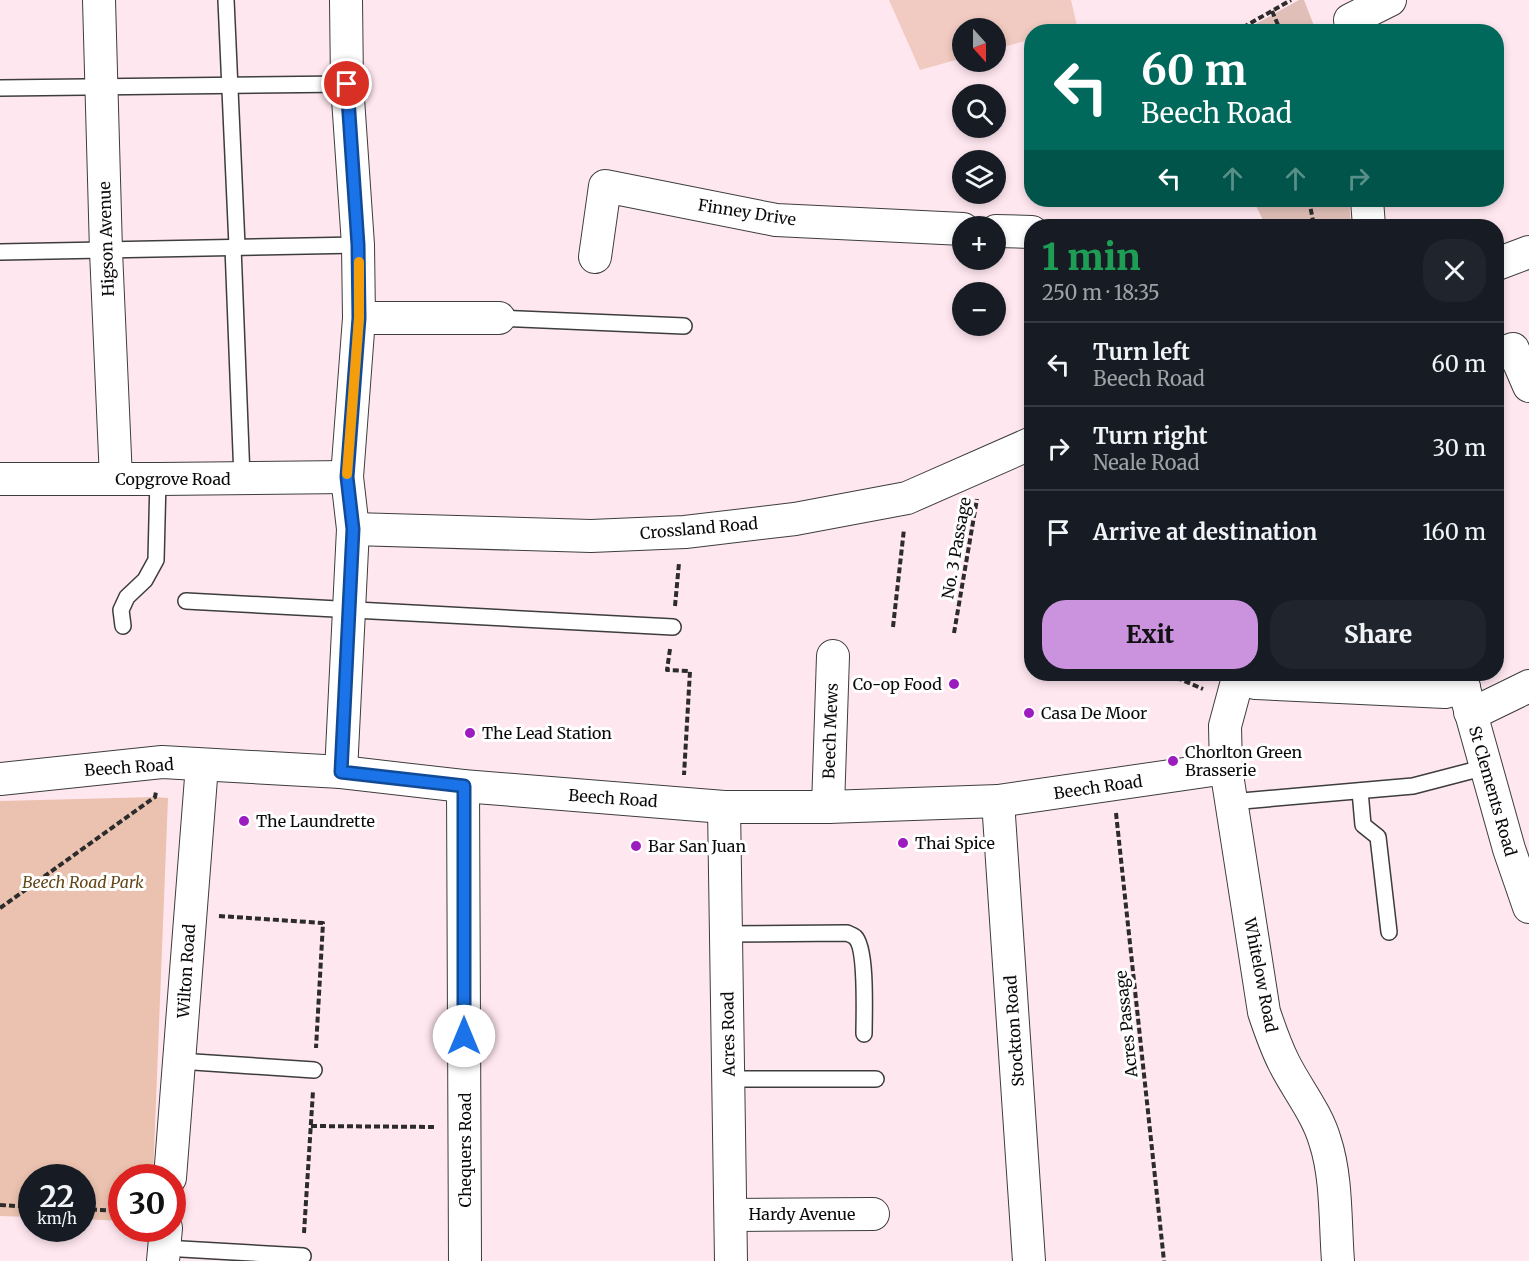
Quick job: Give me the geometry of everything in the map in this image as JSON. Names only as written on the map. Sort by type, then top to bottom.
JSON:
[{"type":"street","name":"Higson Avenue","points":[[99,0],[106,251],[116,479]]},
{"type":"street","points":[[341,772],[353,529],[347,477],[359,318],[358,245],[347,84],[346,0]]},
{"type":"street","points":[[1348,17],[1390,0]]},
{"type":"street","name":"Finney Drive","points":[[595,257],[605,186],[776,220],[952,228]]},
{"type":"street","points":[[1006,231],[1024,232]]},
{"type":"street","points":[[1504,261],[1529,252]]},
{"type":"street","points":[[359,318],[499,318]]},
{"type":"street","points":[[1504,353],[1513,349],[1529,386]]},
{"type":"street","name":"Crossland Road","points":[[353,529],[591,536],[682,532],[795,519],[907,498],[1024,447]]},
{"type":"street","name":"Copgrove Road","points":[[0,479],[347,477]]},
{"type":"street","name":"Beech Mews","points":[[828,807],[833,656]]},
{"type":"street","points":[[1236,684],[1465,691],[1484,708],[1529,686]]},
{"type":"street","name":"Whitelow Road","points":[[1236,684],[1225,726],[1226,768],[1264,1012],[1272,1039],[1316,1118],[1325,1141],[1331,1166],[1338,1261]]},
{"type":"street","name":"St Clements Road","points":[[1465,691],[1509,849],[1529,907]]},
{"type":"street","name":"Beech Road","points":[[0,779],[162,762],[341,772],[464,786],[724,807],[828,807],[998,801],[1226,768]]},
{"type":"street","name":"Wilton Road","points":[[171,1164],[202,765]]},
{"type":"street","name":"Chequers Road","points":[[464,786],[465,1261]]},
{"type":"street","name":"Stockton Road","points":[[998,801],[1029,1261]]},
{"type":"street","name":"Acres Road","points":[[724,807],[731,1261]]},
{"type":"street","name":"Hardy Avenue","points":[[731,1215],[873,1214]]},
{"type":"lane","points":[[226,0],[242,478]]},
{"type":"lane","points":[[0,88],[347,84]]},
{"type":"lane","points":[[0,252],[358,245]]},
{"type":"lane","points":[[499,318],[684,326]]},
{"type":"lane","points":[[123,626],[121,610],[127,597],[145,580],[156,560],[158,479]]},
{"type":"lane","points":[[186,601],[673,627]]},
{"type":"lane","points":[[1231,802],[1413,786],[1485,767]]},
{"type":"lane","points":[[1360,790],[1363,825],[1378,837],[1389,932]]},
{"type":"lane","points":[[726,934],[847,933],[855,937],[860,944],[863,959],[864,1034]]},
{"type":"lane","points":[[179,1061],[315,1070]]},
{"type":"lane","points":[[729,1079],[876,1079]]},
{"type":"lane","points":[[164,1246],[303,1256]]},
{"type":"path","points":[[1249,24],[1291,0]]},
{"type":"path","points":[[1272,11],[1278,24]]},
{"type":"path","name":"No. 3 Passage","points":[[954,633],[982,466]]},
{"type":"path","points":[[893,627],[907,498]]},
{"type":"path","points":[[682,532],[667,670],[690,671],[683,804]]},
{"type":"path","points":[[1216,681],[1236,684]]},
{"type":"path","points":[[0,908],[155,797],[162,762]]},
{"type":"path","name":"Acres Passage","points":[[1113,785],[1164,1261]]},
{"type":"path","points":[[190,914],[323,923],[303,1256]]},
{"type":"path","points":[[311,1126],[465,1127]]},
{"type":"path","points":[[0,1205],[18,1206]]},
{"type":"green space","name":"Beech Road Park","points":[[168,798],[154,1164],[108,1164],[108,1220],[96,1220],[96,1164],[18,1164],[18,1217],[0,1216],[0,801]]},
{"type":"shaded area","points":[[889,0],[1071,0],[1077,24],[1024,24],[1024,41],[1006,46],[1006,18],[952,18],[952,61],[920,70]]},
{"type":"shaded area","points":[[1299,0],[1304,0],[1313,24],[1256,24]]},
{"type":"shaded area","points":[[1256,207],[1350,207],[1350,219],[1262,219]]},
{"type":"slow traffic","points":[[347,474],[359,318],[359,262]]},
{"type":"place","name":"Co-op Food","points":[[954,684]]},
{"type":"place","name":"Casa De Moor","points":[[1029,713]]},
{"type":"place","name":"The Lead Station","points":[[470,733]]},
{"type":"place","name":"Chorlton Green Brasserie","points":[[1173,761]]},
{"type":"place","name":"The Laundrette","points":[[244,821]]},
{"type":"place","name":"Thai Spice","points":[[903,843]]},
{"type":"place","name":"Bar San Juan","points":[[636,846]]},
{"type":"route","points":[[347,84],[358,245],[359,318],[347,477],[353,529],[341,772],[464,786],[464,1036]]}]
